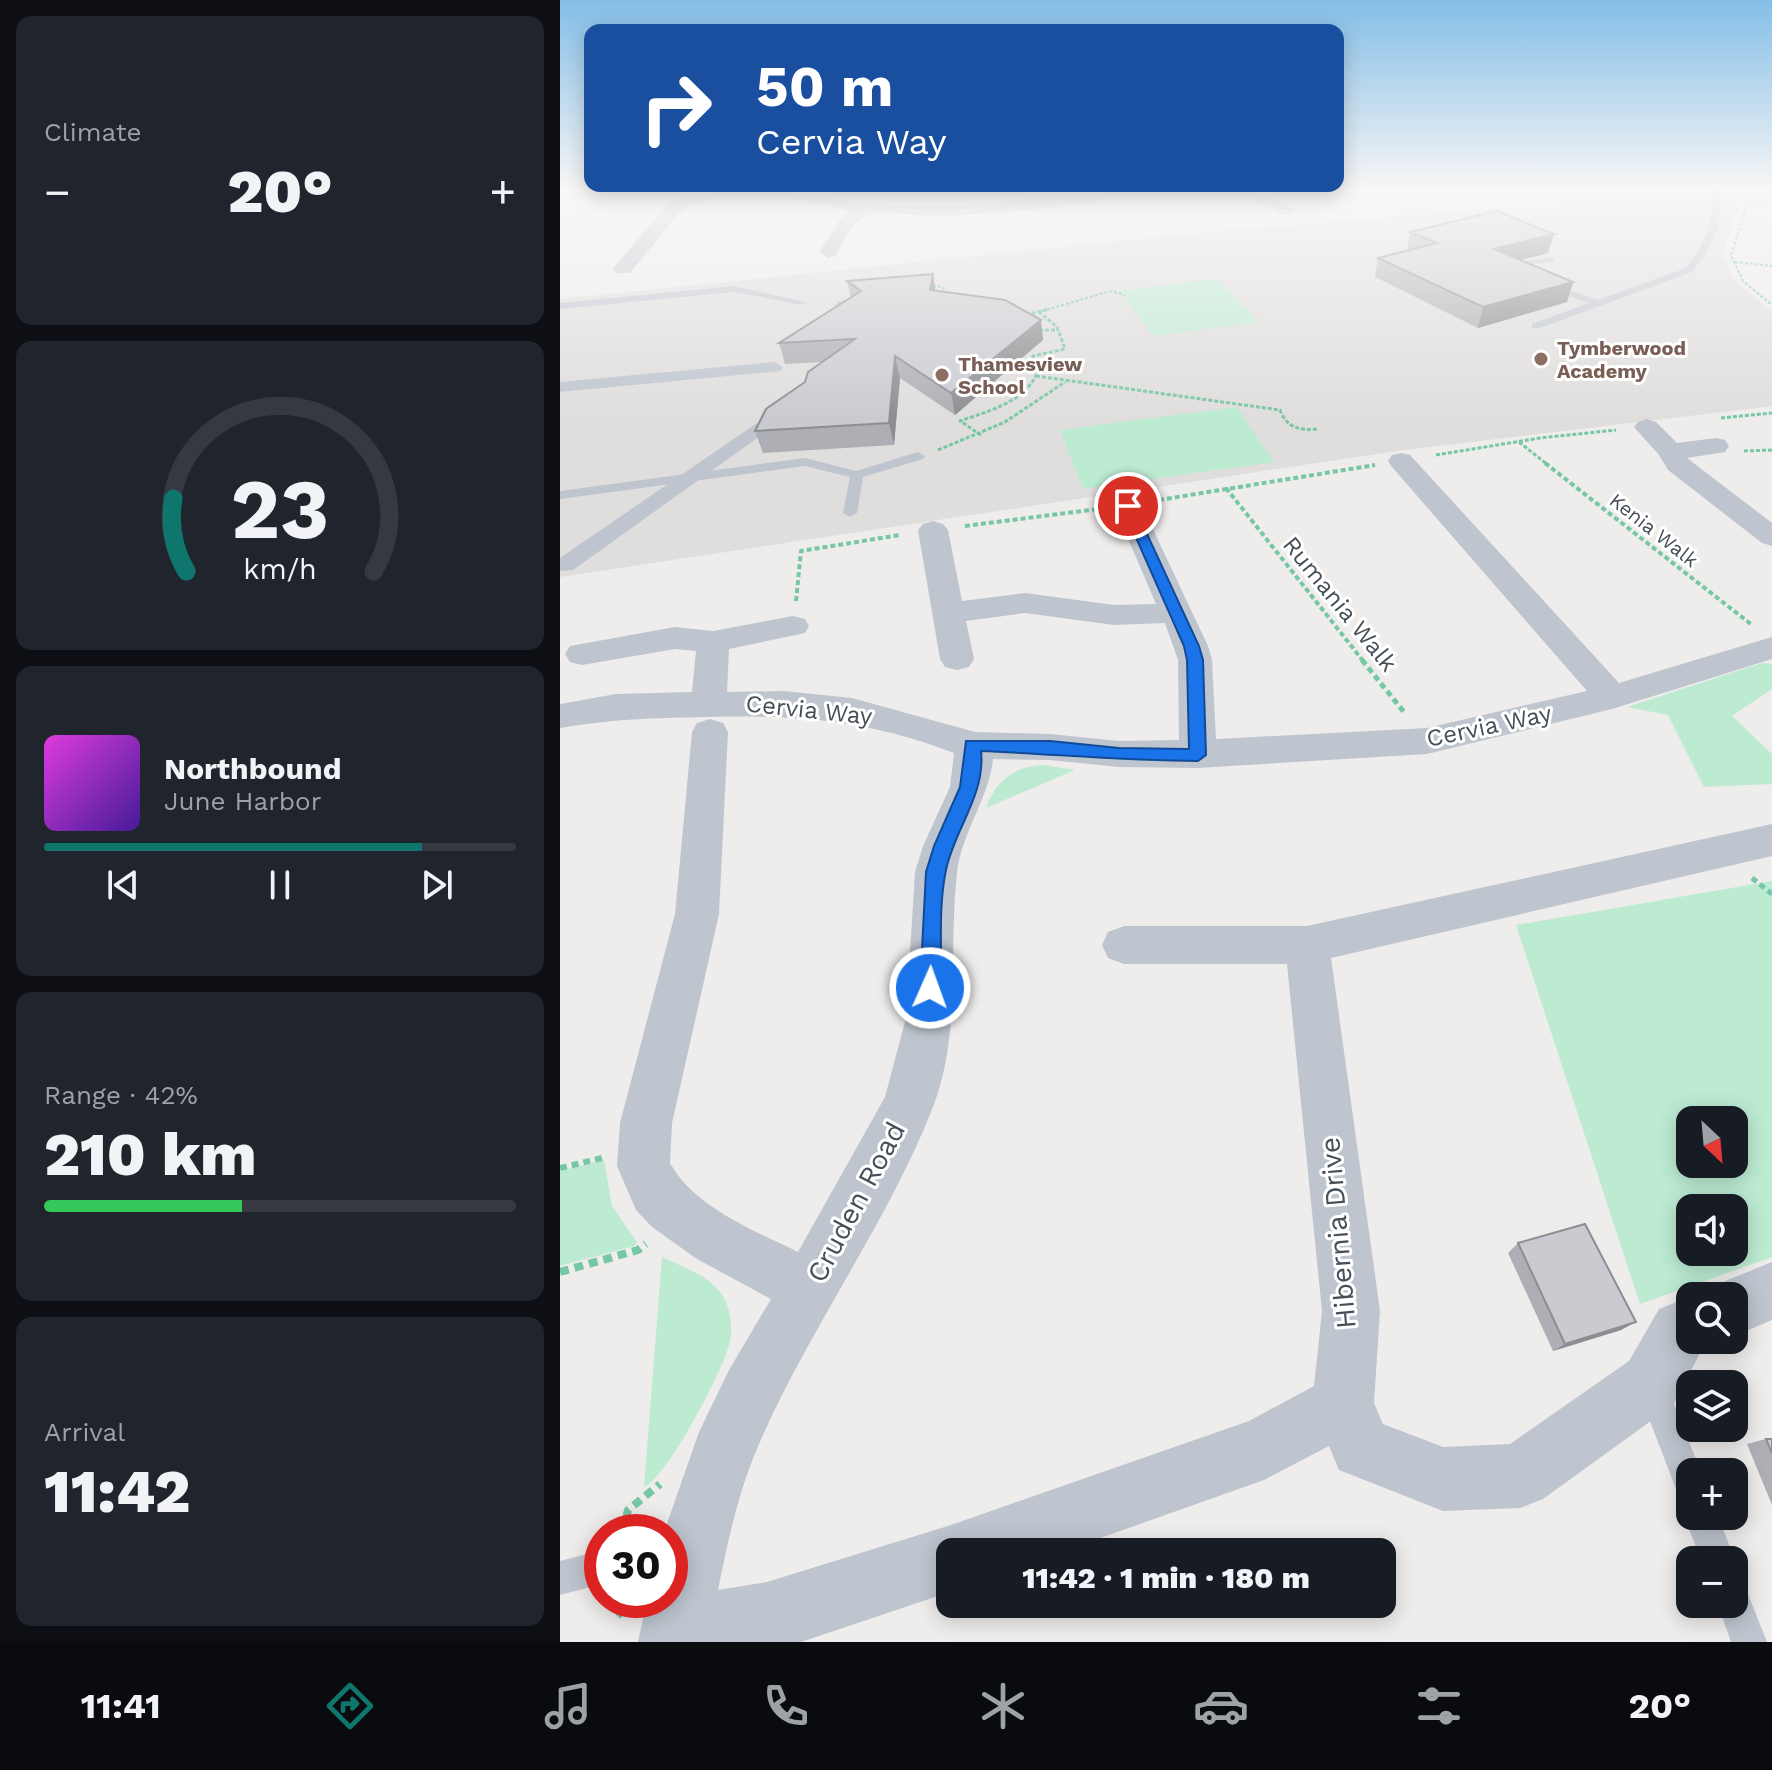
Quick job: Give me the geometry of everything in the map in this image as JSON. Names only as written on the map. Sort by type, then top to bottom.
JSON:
[{"type":"street","points":[[623,269],[626,266]]},
{"type":"street","points":[[560,387],[774,367]]},
{"type":"street","points":[[565,565],[804,397]]},
{"type":"street","points":[[1647,427],[1671,452],[1677,464],[1772,537]]},
{"type":"street","points":[[1671,452],[1716,446]]},
{"type":"street","points":[[1401,461],[1612,697]]},
{"type":"street","points":[[1128,506],[1195,660],[1198,755]]},
{"type":"street","points":[[933,530],[957,659]]},
{"type":"street","points":[[949,613],[1025,603],[1114,615],[1177,613]]},
{"type":"street","points":[[582,654],[675,638],[713,642],[793,626]]},
{"type":"street","name":"Cervia Way","points":[[560,716],[616,706],[710,717],[783,703],[852,710],[934,731],[972,745],[1050,747],[1119,754],[1198,755],[1427,741],[1612,697],[1766,639]]},
{"type":"street","points":[[713,642],[697,914],[646,1123],[642,1149],[645,1171],[651,1184],[676,1211],[810,1288]]},
{"type":"street","name":"Cruden Road","points":[[688,1532],[751,1392],[888,1147],[909,1103],[922,1062],[930,1018],[936,872],[943,846],[969,787],[974,760],[972,745]]},
{"type":"street","points":[[1124,945],[1307,945],[1772,840]]},
{"type":"street","name":"Hibernia Drive","points":[[1307,945],[1351,1311],[1343,1404]]},
{"type":"street","points":[[1748,1301],[1772,1291]]},
{"type":"street","points":[[1006,1538],[1264,1448],[1343,1404],[1361,1448],[1443,1479],[1520,1476],[1651,1383],[1676,1337]]},
{"type":"street","points":[[674,1637],[767,1617],[936,1563]]},
{"type":"lane","points":[[1522,266],[1515,275],[1595,302]]},
{"type":"lane","points":[[1536,326],[1694,266]]},
{"type":"lane","points":[[560,306],[734,289],[801,302]]},
{"type":"lane","points":[[560,495],[805,462],[857,475],[918,456]]},
{"type":"lane","points":[[850,513],[857,475]]},
{"type":"lane","points":[[1651,1383],[1679,1458]]},
{"type":"lane","points":[[560,1578],[584,1572]]},
{"type":"lane","points":[[1740,1618],[1749,1642]]},
{"type":"path","points":[[1736,266],[1743,281],[1772,305]]},
{"type":"path","points":[[924,284],[945,289],[954,304]]},
{"type":"path","points":[[1016,314],[1028,315],[1111,291],[1125,295]]},
{"type":"path","points":[[829,316],[838,303],[860,297]]},
{"type":"path","points":[[1036,376],[1029,364],[1033,356],[1065,349],[1065,339],[1059,330],[1039,312]]},
{"type":"path","points":[[1028,315],[1028,322]]},
{"type":"path","points":[[1039,330],[1059,330]]},
{"type":"path","points":[[1036,376],[1280,410],[1283,421],[1291,427],[1304,431],[1318,429]]},
{"type":"path","points":[[981,435],[960,421],[1006,402],[1030,385],[1036,376]]},
{"type":"path","points":[[918,456],[981,435],[1025,413],[1066,381]]},
{"type":"path","points":[[1128,506],[1519,442],[1772,413]]},
{"type":"path","name":"Kenia Walk","points":[[1519,442],[1766,639]]},
{"type":"path","name":"Rumania Walk","points":[[1226,488],[1427,741]]},
{"type":"path","points":[[560,1272],[638,1250],[651,1239]]},
{"type":"path","points":[[627,1514],[666,1475]]},
{"type":"shaded area","name":"Thamesview School","points":[[883,266],[1727,266],[1735,281],[1772,312],[1772,406],[1397,451],[560,577],[560,299]]},
{"type":"green space","points":[[1218,279],[1259,322],[1153,336],[1119,291]]},
{"type":"green space","points":[[1237,407],[1274,462],[1083,489],[1060,430]]},
{"type":"green space","points":[[1762,663],[1772,664],[1772,689],[1732,716],[1772,754],[1772,784],[1704,787],[1668,715],[1627,707]]},
{"type":"green space","points":[[1044,765],[1075,770],[986,808],[995,790],[1008,776],[1024,768]]},
{"type":"green space","points":[[1772,881],[1772,1257],[1748,1266],[1748,1194],[1676,1194],[1676,1266],[1747,1266],[1702,1282],[1676,1282],[1676,1291],[1640,1304],[1516,925]]},
{"type":"green space","points":[[604,1160],[612,1206],[637,1242],[634,1246],[560,1266],[560,1171]]},
{"type":"green space","points":[[662,1257],[715,1286],[728,1307],[731,1335],[724,1358],[692,1423],[666,1465],[644,1487]]},
{"type":"building","points":[[1394,266],[1534,266],[1573,282],[1483,307]]},
{"type":"building","points":[[933,274],[930,290],[1005,300],[1041,320],[951,393],[895,356],[889,423],[755,431],[766,409],[805,382],[808,372],[855,339],[779,343],[861,291],[847,281]]},
{"type":"building","points":[[1585,1224],[1636,1322],[1565,1344],[1518,1243]]},
{"type":"building","points":[[1766,1439],[1772,1439],[1772,1453]]},
{"type":"place","name":"Tymberwood Academy","points":[[1541,359]]},
{"type":"place","name":"Thamesview School","points":[[942,375]]},
{"type":"route","points":[[930,988],[936,872],[943,846],[969,787],[974,760],[972,745],[1050,747],[1119,754],[1198,755],[1195,660],[1128,506]]}]
